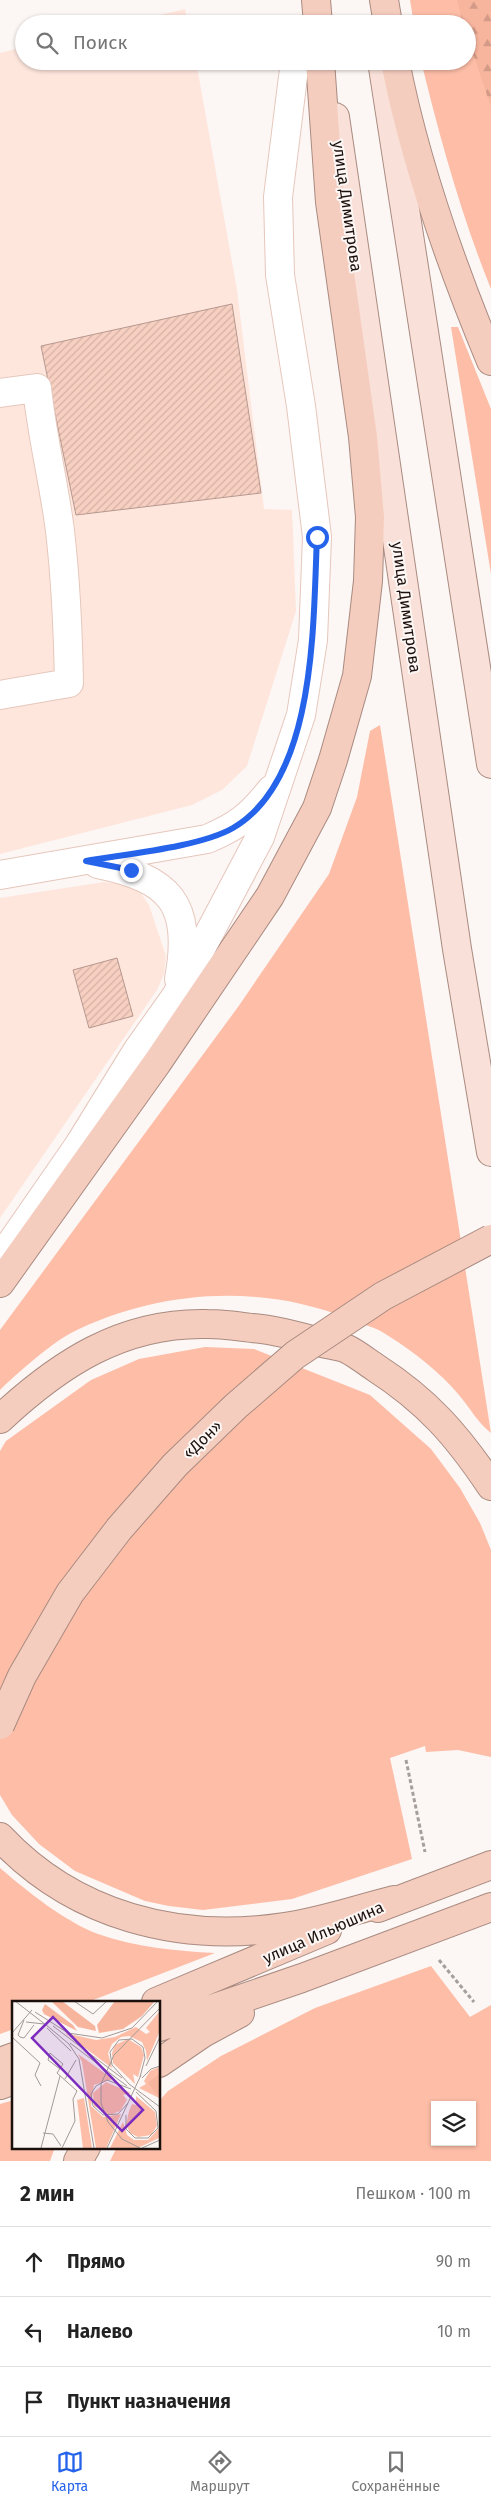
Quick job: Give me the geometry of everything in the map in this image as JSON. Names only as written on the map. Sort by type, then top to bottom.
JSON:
[{"type":"highway","points":[[317,0],[319,15]]},
{"type":"highway","points":[[384,0],[386,15]]},
{"type":"highway","points":[[0,1283],[152,1071],[270,896],[316,808],[333,760],[357,676],[368,581],[370,517],[363,437],[330,202],[321,70]]},
{"type":"highway","points":[[397,70],[438,222],[464,296],[491,361]]},
{"type":"highway","name":"«Дон»","points":[[0,1725],[22,1676],[70,1594],[119,1529],[175,1465],[236,1406],[295,1355],[383,1296],[491,1239]]},
{"type":"highway","points":[[0,1420],[34,1387],[63,1366],[95,1349],[126,1337],[156,1328],[206,1324],[275,1330],[347,1349],[408,1389],[448,1428],[470,1454],[491,1486]]},
{"type":"highway","points":[[0,1837],[34,1867],[68,1892],[143,1922],[184,1929],[230,1932],[285,1927],[394,1900]]},
{"type":"highway","name":"улица Ильюшина","points":[[158,2001],[394,1900],[491,1865]]},
{"type":"highway","name":"улица Ильюшина","points":[[160,2027],[302,1978],[491,1906]]},
{"type":"highway","points":[[160,2062],[203,2033],[302,1978]]},
{"type":"highway","points":[[0,2062],[12,2058]]},
{"type":"highway","points":[[0,2085],[12,2081]]},
{"type":"highway","points":[[78,2161],[85,2148]]},
{"type":"main road","points":[[372,0],[374,15]]},
{"type":"main road","name":"улица Димитрова","points":[[328,70],[455,939],[491,1152]]},
{"type":"main road","points":[[383,70],[491,764]]},
{"type":"lane","points":[[306,15],[310,0]]},
{"type":"lane","points":[[0,1259],[79,1145],[137,1051],[176,996],[260,837],[301,715],[313,640],[317,537],[302,406],[280,275],[278,197],[293,70]]},
{"type":"lane","points":[[0,393],[37,388],[41,427],[59,529],[65,582],[69,683],[0,695]]},
{"type":"lane","points":[[0,875],[189,843],[234,828],[259,806],[278,782]]},
{"type":"lane","points":[[86,861],[131,870],[156,882],[169,895],[178,912],[183,944],[176,996]]},
{"type":"path","points":[[406,1760],[424,1852]]},
{"type":"path","points":[[439,1959],[474,2002]]},
{"type":"shaded area","points":[[410,0],[491,0],[491,289],[470,233],[452,176],[423,70],[476,70],[476,15],[412,15]]},
{"type":"shaded area","points":[[185,9],[186,15],[160,15]]},
{"type":"shaded area","points":[[15,49],[15,70],[198,70],[237,290],[264,509],[292,510],[296,611],[247,766],[222,790],[192,805],[0,854],[0,53]]},
{"type":"shaded area","points":[[451,327],[458,327],[491,409],[491,574]]},
{"type":"shaded area","points":[[380,725],[491,1433],[435,1370],[383,1332],[315,1308],[280,1300],[245,1296],[209,1296],[173,1300],[138,1308],[104,1319],[63,1337],[34,1359],[0,1390],[0,1330],[238,1007],[329,874],[357,797],[370,731]]},
{"type":"shaded area","points":[[104,882],[127,885],[140,892],[149,905],[166,956],[164,974],[157,990],[0,1218],[0,898]]},
{"type":"shaded area","points":[[205,1347],[254,1349],[370,1395],[431,1449],[460,1488],[480,1523],[491,1550],[491,1757],[458,1750],[426,1752],[425,1746],[390,1758],[412,1859],[292,1899],[203,1910],[145,1901],[75,1871],[39,1844],[12,1815],[0,1795],[0,1451],[6,1441],[91,1380],[139,1359]]},
{"type":"shaded area","points":[[0,1868],[59,1914],[98,1934],[156,1948],[215,1953],[91,2001],[12,2001],[12,2030],[0,2034]]},
{"type":"shaded area","points":[[431,1966],[470,2017],[491,2005],[491,2161],[110,2161],[116,2148],[160,2148],[160,2100],[168,2091],[221,2056],[315,2008]]},
{"type":"shaded area","points":[[12,2101],[12,2148],[55,2148],[50,2161],[0,2161],[0,2104]]},
{"type":"green space","points":[[457,0],[491,0],[491,107],[476,63],[476,15],[461,15]]},
{"type":"building","points":[[232,304],[261,493],[76,515],[41,346]]},
{"type":"building","points":[[117,958],[133,1016],[89,1028],[73,970]]},
{"type":"route","points":[[131,870],[86,861],[189,843],[234,828],[259,806],[278,782],[301,715],[313,640],[317,537]]}]
